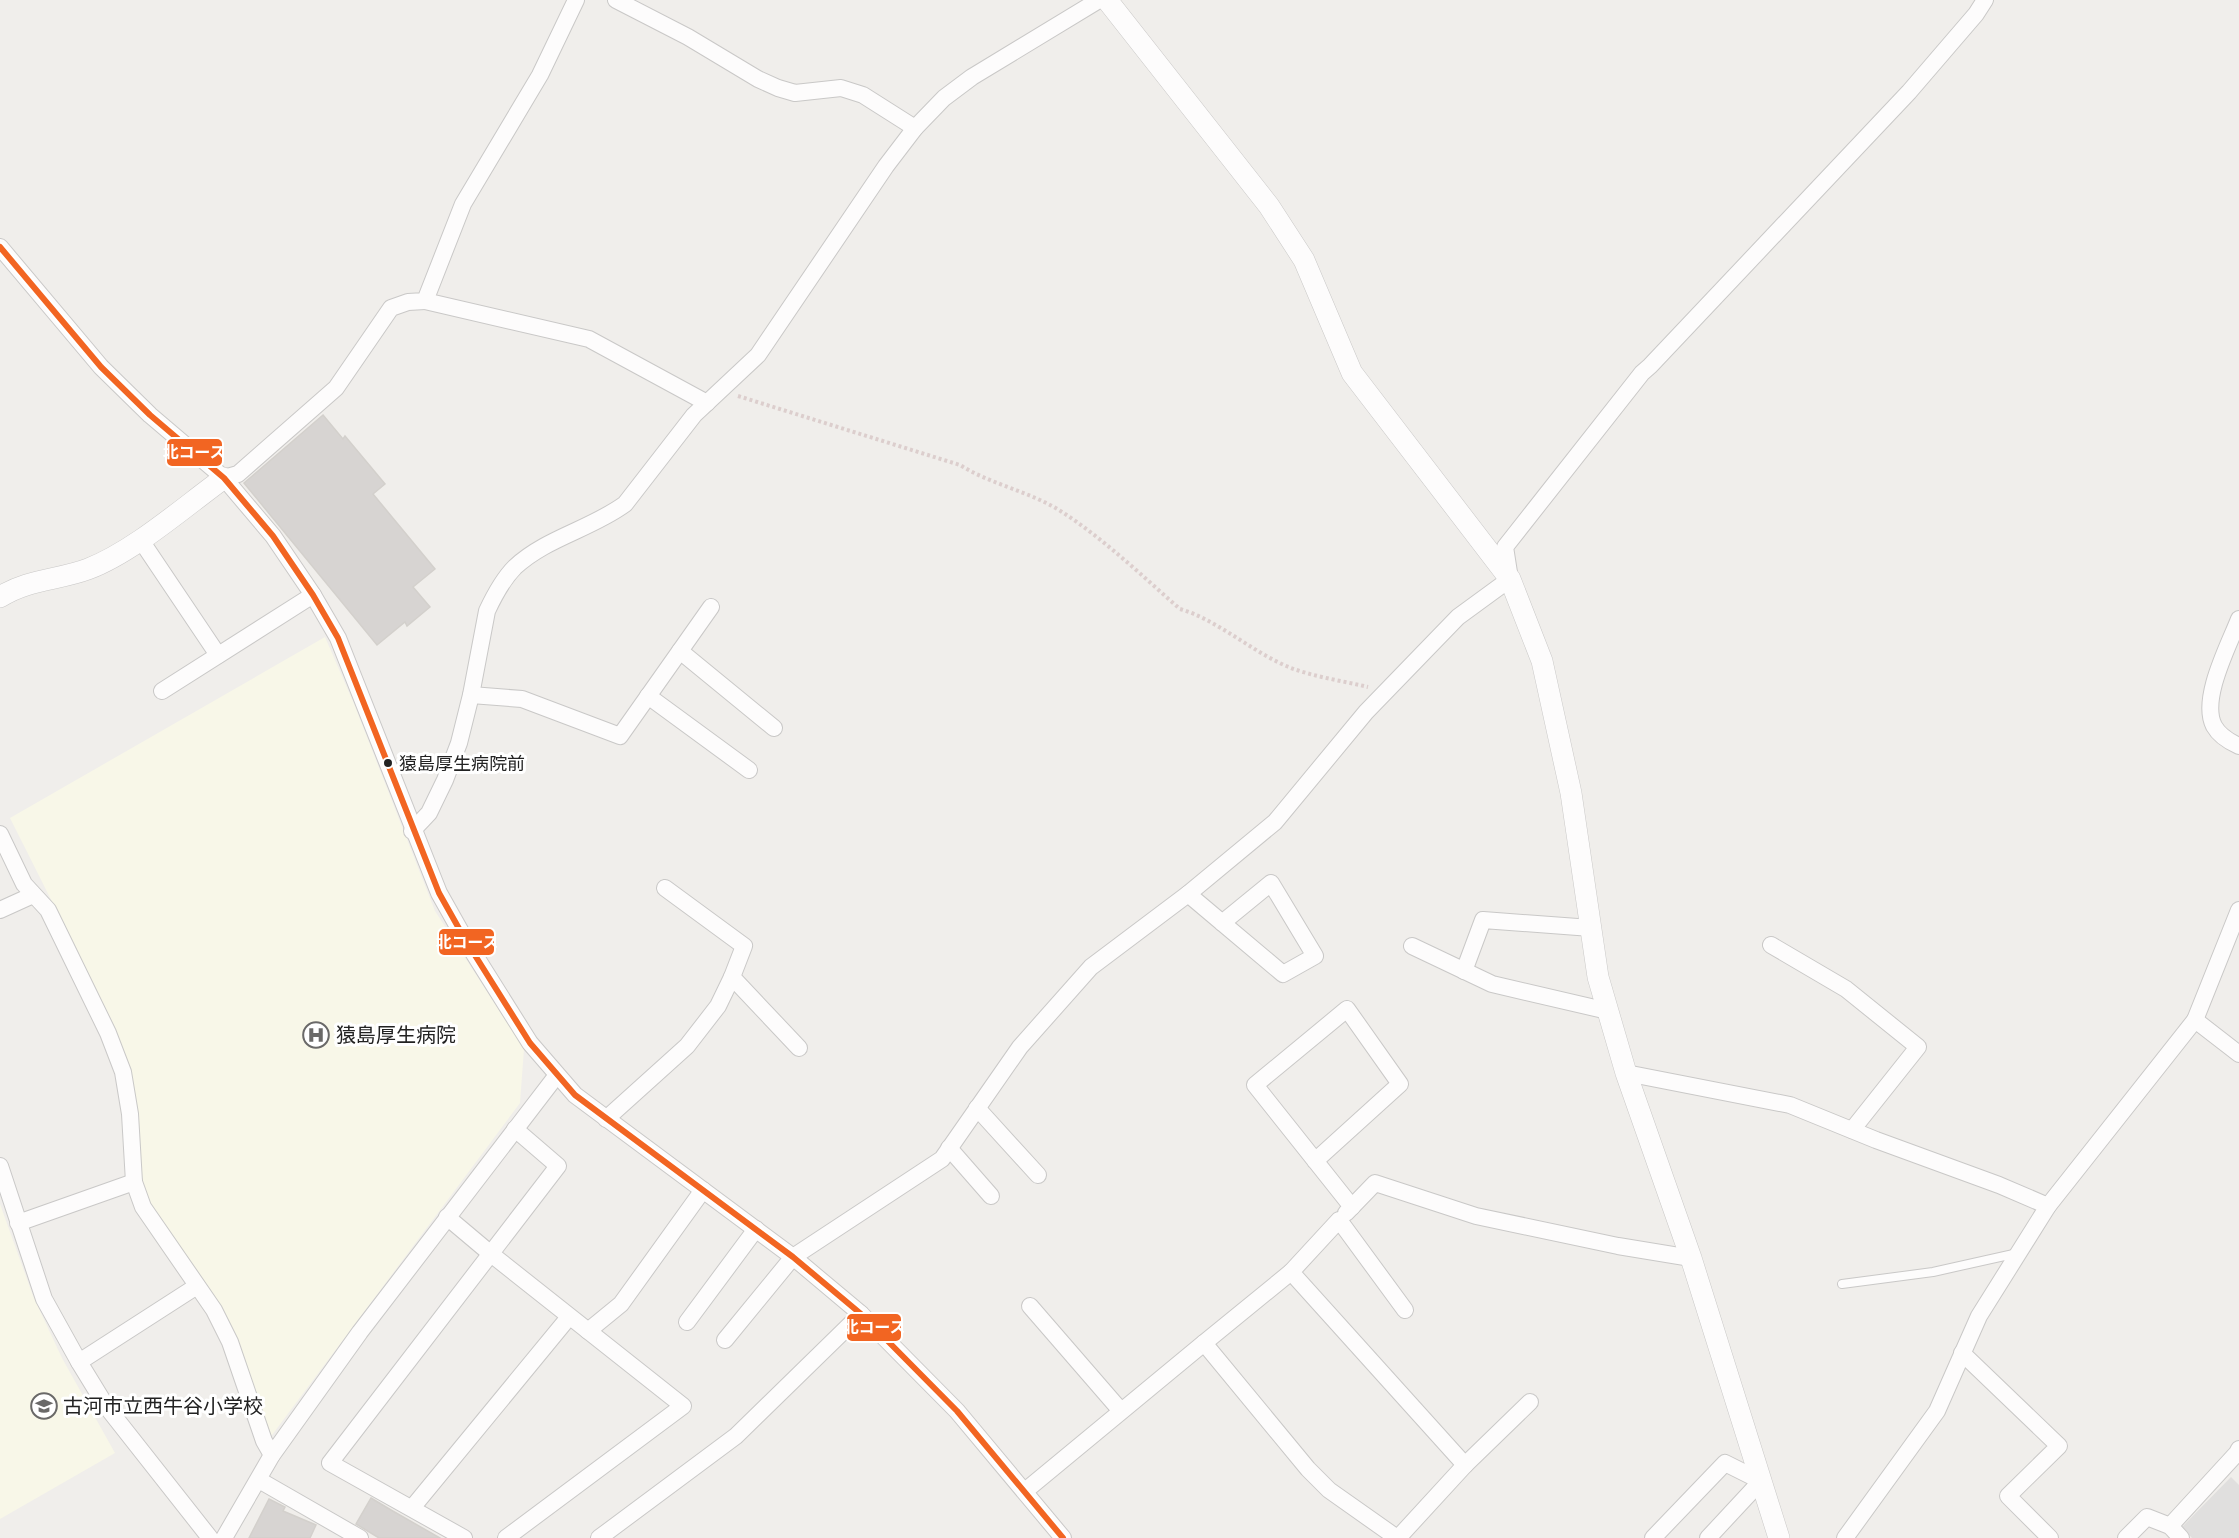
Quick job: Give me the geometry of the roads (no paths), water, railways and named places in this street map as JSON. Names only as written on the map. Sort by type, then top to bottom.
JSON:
[{"type":"street","points":[[425,301],[463,204],[540,75],[576,0]]},
{"type":"street","points":[[616,0],[688,37],[777,88],[795,93],[841,88],[863,95],[915,128]]},
{"type":"street","points":[[412,831],[429,813],[445,780],[459,743],[471,695],[487,610],[515,568],[545,546],[610,515],[625,504],[694,415],[758,355],[886,166],[915,128],[944,98],[972,77],[1099,0]]},
{"type":"street","points":[[1107,0],[1269,206],[1304,260],[1352,373],[1510,579]]},
{"type":"street","points":[[1779,1538],[1691,1258],[1626,1073],[1598,977],[1571,793],[1544,672],[1510,579],[1505,547],[1642,373],[1909,93],[1976,14],[1985,0]]},
{"type":"street","points":[[0,247],[101,367],[150,416],[224,478],[273,536],[313,595],[338,638],[412,831],[439,893],[466,941],[530,1043],[575,1095],[793,1257],[861,1314],[957,1411],[1063,1538]]},
{"type":"street","points":[[0,597],[12,589],[87,569],[114,556],[224,478],[238,474],[336,388],[391,308],[408,302],[425,301],[590,339],[706,403]]},
{"type":"street","points":[[140,539],[218,655]]},
{"type":"street","points":[[725,1340],[793,1257],[942,1159],[1020,1047],[1091,967],[1188,894],[1275,822],[1366,712],[1458,617],[1510,579]]},
{"type":"street","points":[[162,691],[313,595]]},
{"type":"street","points":[[471,695],[522,699],[620,736],[711,608]]},
{"type":"street","points":[[2239,619],[2218,671],[2210,704],[2214,726],[2229,741],[2239,746]]},
{"type":"street","points":[[680,651],[774,728]]},
{"type":"street","points":[[648,696],[749,770]]},
{"type":"street","points":[[0,834],[24,884],[48,910],[108,1033],[123,1072],[130,1114],[134,1182],[142,1207],[214,1310],[230,1342],[264,1441],[272,1455]]},
{"type":"street","points":[[1188,894],[1222,923],[1283,974],[1315,956],[1271,883],[1222,923]]},
{"type":"street","points":[[606,1119],[687,1046],[718,1006],[744,946],[664,888]]},
{"type":"street","points":[[0,910],[33,895]]},
{"type":"street","points":[[1845,1538],[1937,1411],[1979,1316],[2048,1206],[2195,1020],[2239,910]]},
{"type":"street","points":[[1464,971],[1483,920],[1591,928]]},
{"type":"street","points":[[1771,945],[1846,988],[1918,1047],[1852,1130]]},
{"type":"street","points":[[1412,946],[1492,984],[1608,1011]]},
{"type":"street","points":[[732,977],[799,1048]]},
{"type":"street","points":[[1315,1161],[1400,1084],[1347,1009],[1255,1086],[1315,1161],[1352,1206]]},
{"type":"street","points":[[2195,1020],[2239,1054]]},
{"type":"street","points":[[1626,1073],[1790,1105],[2048,1206]]},
{"type":"street","points":[[224,1538],[272,1455],[360,1332],[557,1075]]},
{"type":"street","points":[[977,1108],[1038,1175]]},
{"type":"street","points":[[464,1538],[330,1463],[558,1166],[515,1129]]},
{"type":"street","points":[[949,1148],[991,1196]]},
{"type":"street","points":[[0,1167],[44,1299],[79,1362],[106,1406],[210,1538]]},
{"type":"street","points":[[18,1223],[134,1182]]},
{"type":"street","points":[[1025,1491],[1291,1272],[1375,1183],[1476,1216],[1618,1246],[1691,1258]]},
{"type":"street","points":[[588,1331],[621,1304],[703,1190]]},
{"type":"street","points":[[447,1216],[569,1317],[683,1406],[506,1538]]},
{"type":"street","points":[[1339,1220],[1405,1311]]},
{"type":"street","points":[[687,1322],[756,1229]]},
{"type":"street","points":[[1291,1272],[1465,1465]]},
{"type":"street","points":[[79,1362],[197,1286]]},
{"type":"street","points":[[1030,1306],[1121,1411]]},
{"type":"street","points":[[603,1537],[735,1436],[861,1314]]},
{"type":"street","points":[[412,1508],[569,1317]]},
{"type":"street","points":[[1204,1343],[1329,1490],[1389,1536],[1530,1402]]},
{"type":"street","points":[[1962,1353],[2059,1446],[2008,1496],[2050,1538]]},
{"type":"street","points":[[2126,1538],[2147,1517],[2176,1532],[2239,1449]]},
{"type":"street","points":[[1653,1538],[1725,1464],[1761,1480]]},
{"type":"street","points":[[259,1480],[360,1538]]},
{"type":"street","points":[[1708,1538],[1761,1480]]},
{"type":"lane","points":[[1842,1284],[1933,1272],[2018,1253]]},
{"type":"place","name":"猿島厚生病院前","points":[[388,763]]},
{"type":"place","name":"猿島厚生病院","points":[[316,1035]]},
{"type":"place","name":"古河市立西牛谷小学校","points":[[44,1406]]}]
